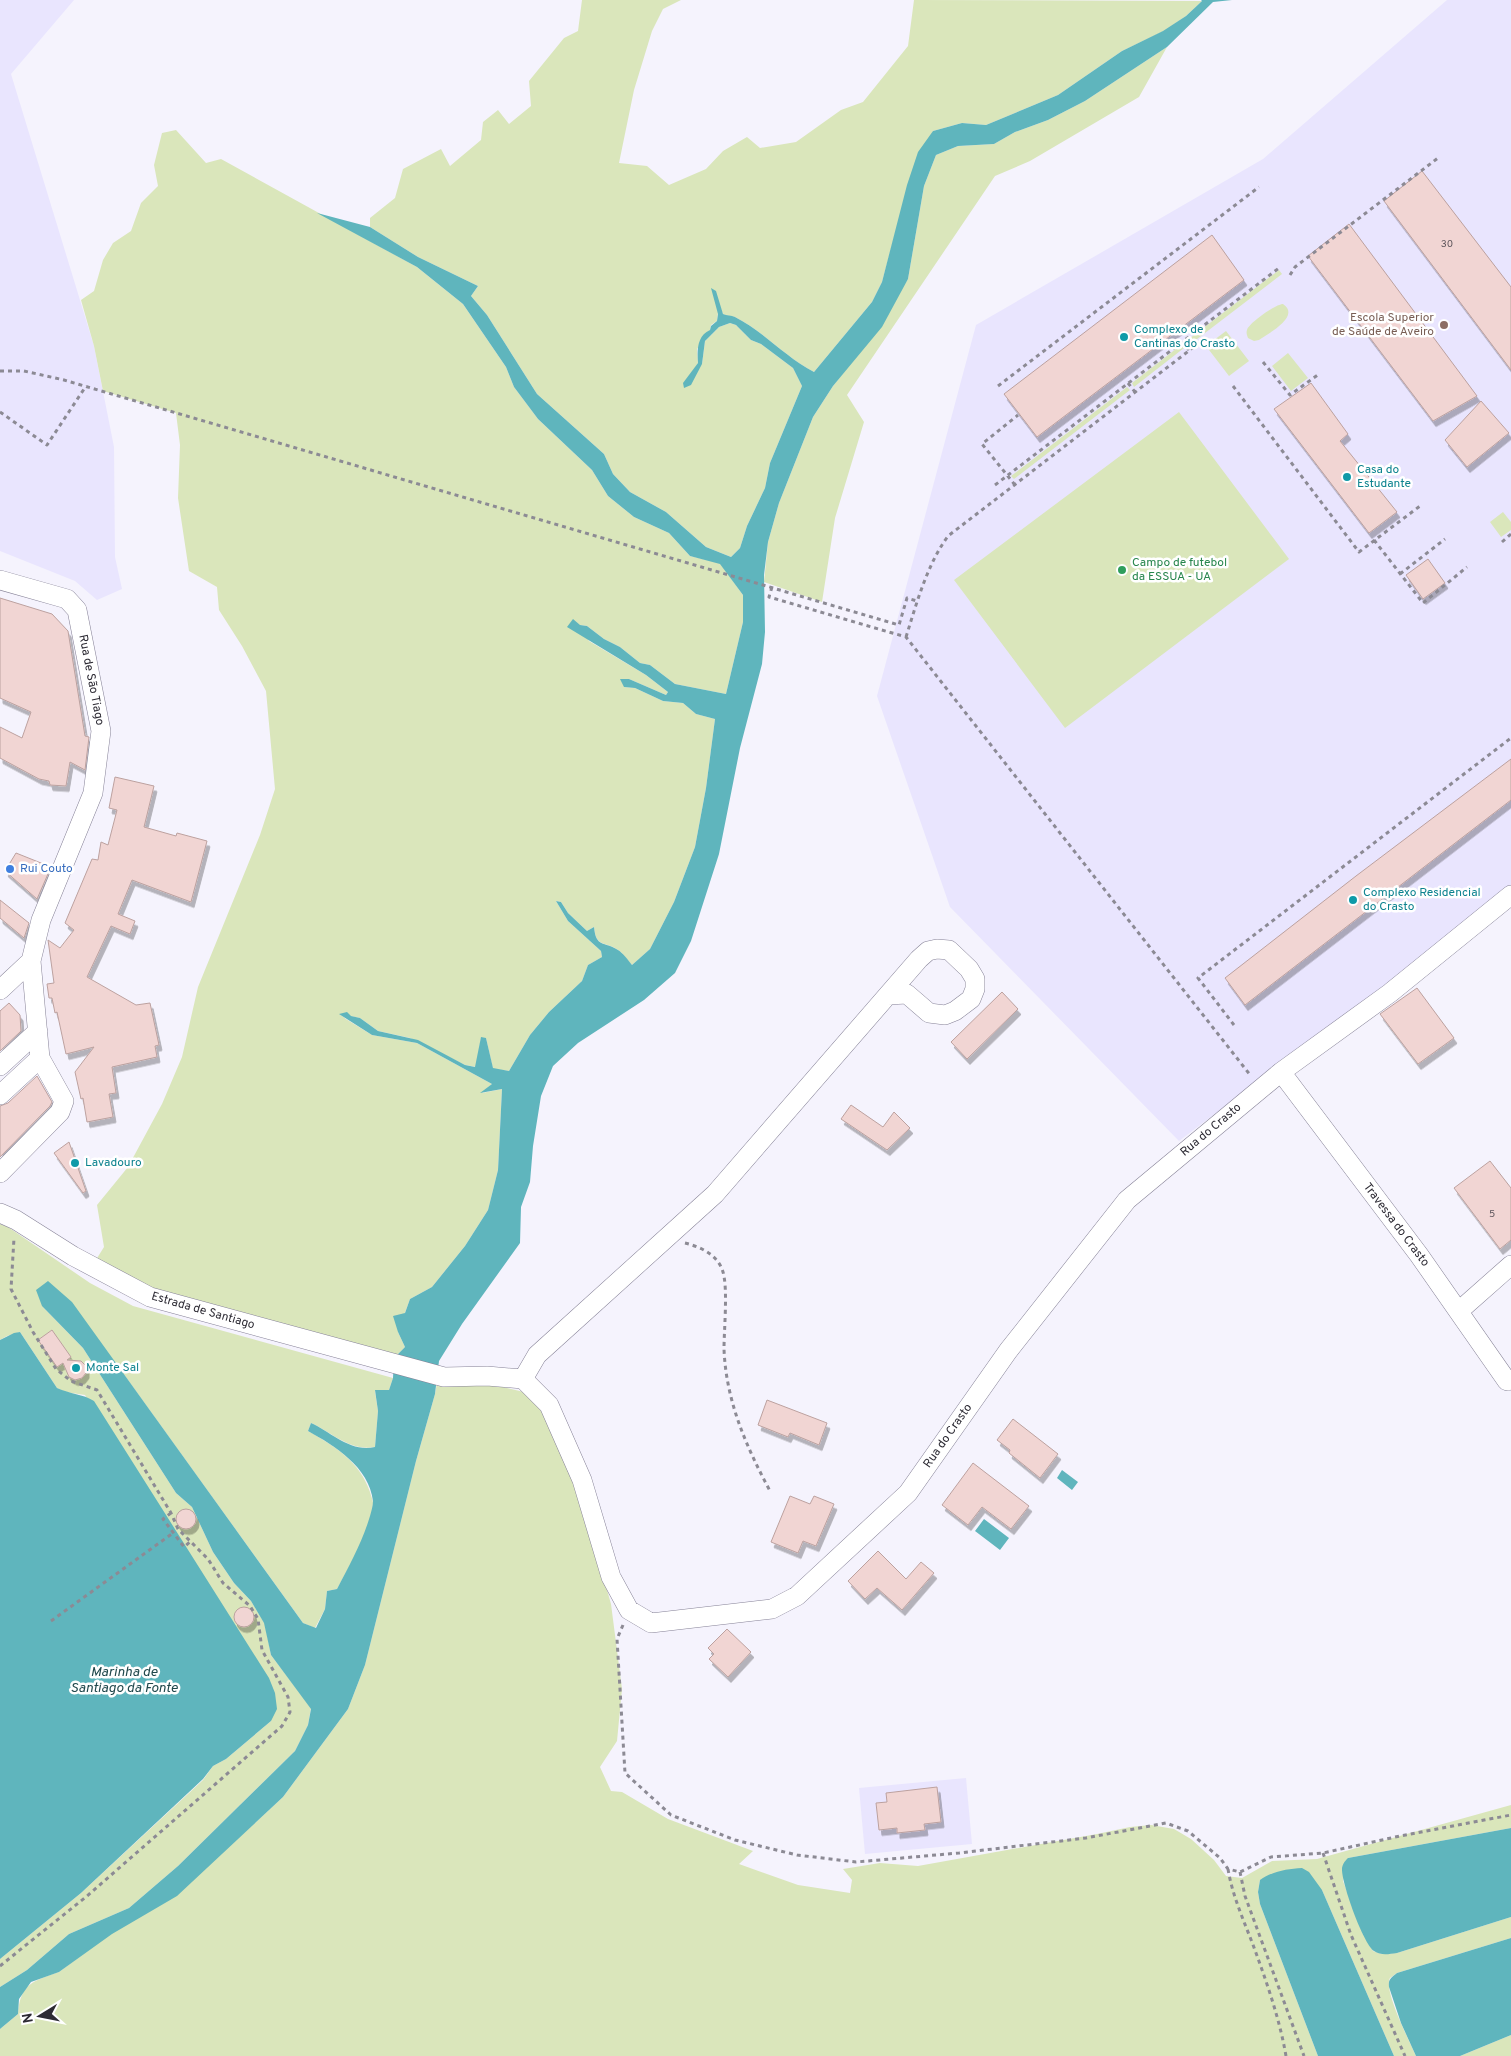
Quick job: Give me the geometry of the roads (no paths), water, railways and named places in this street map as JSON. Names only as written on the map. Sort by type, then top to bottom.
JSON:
[{"type":"street","name":"Rua de São Tiago","points":[[0,580],[66,599],[77,610],[101,732],[93,793],[41,920],[31,962],[40,1058]]},
{"type":"street","name":"Rua do Crasto","points":[[523,1379],[550,1405],[582,1480],[611,1577],[629,1610],[651,1623],[772,1609],[797,1596],[908,1493],[1008,1351],[1127,1200],[1281,1072],[1390,992],[1511,895]]},
{"type":"street","points":[[523,1379],[537,1355],[715,1194],[919,959],[928,951],[937,949],[949,950],[969,969],[975,979],[976,989],[971,1000],[955,1011],[945,1015],[929,1013],[906,994],[888,995]]},
{"type":"street","points":[[0,990],[31,962]]},
{"type":"street","points":[[0,1066],[38,1031]]},
{"type":"street","points":[[0,1095],[40,1058],[64,1101],[60,1112],[0,1172]]},
{"type":"street","name":"Travessa do Crasto","points":[[1281,1072],[1419,1255],[1507,1381]]},
{"type":"street","name":"Estrada de Santiago","points":[[8,1216],[73,1256],[150,1297],[444,1377],[488,1376],[523,1379]]},
{"type":"street","points":[[1459,1311],[1511,1265]]},
{"type":"water","points":[[1201,0],[1232,0],[1213,2],[1167,47],[1085,101],[1048,120],[1015,132],[994,144],[958,146],[936,155],[924,186],[908,279],[882,327],[833,386],[813,417],[779,503],[768,542],[764,575],[765,632],[762,664],[740,748],[719,854],[691,941],[675,973],[644,1000],[578,1043],[553,1066],[541,1096],[533,1146],[530,1182],[521,1207],[520,1243],[462,1324],[439,1361],[435,1394],[416,1461],[365,1665],[348,1709],[283,1797],[177,1896],[112,1934],[59,1972],[31,1982],[19,1999],[18,2014],[0,2029],[0,1987],[27,1970],[69,1934],[129,1908],[178,1866],[295,1751],[308,1725],[311,1709],[271,1655],[264,1623],[251,1601],[234,1583],[213,1552],[192,1507],[176,1493],[83,1348],[42,1306],[36,1290],[48,1281],[72,1302],[303,1623],[316,1628],[325,1609],[327,1591],[337,1589],[351,1562],[367,1526],[373,1501],[365,1478],[358,1468],[329,1443],[308,1431],[311,1423],[349,1444],[366,1448],[375,1447],[378,1411],[375,1390],[389,1390],[393,1378],[394,1358],[405,1347],[393,1316],[405,1313],[410,1299],[432,1287],[465,1246],[488,1210],[498,1170],[502,1089],[480,1093],[492,1084],[417,1043],[372,1035],[339,1014],[347,1012],[351,1016],[360,1018],[378,1031],[418,1040],[465,1065],[475,1067],[481,1037],[486,1038],[493,1068],[509,1071],[530,1035],[549,1012],[582,981],[588,965],[602,957],[601,951],[568,921],[556,901],[561,902],[568,913],[587,931],[594,927],[599,941],[620,951],[632,965],[650,949],[674,902],[695,847],[706,788],[715,719],[696,714],[683,703],[663,701],[635,688],[624,687],[620,679],[629,679],[666,695],[668,692],[646,675],[567,627],[573,619],[580,625],[587,626],[604,639],[620,647],[640,663],[650,665],[675,684],[726,694],[743,622],[743,595],[720,564],[690,556],[669,533],[634,517],[608,496],[592,470],[538,419],[514,387],[506,367],[463,304],[417,267],[317,213],[370,227],[418,257],[478,286],[471,296],[487,315],[537,394],[604,454],[613,474],[630,492],[666,512],[706,547],[731,557],[740,548],[747,526],[765,488],[770,463],[802,386],[793,368],[761,344],[751,340],[736,325],[730,323],[719,327],[705,341],[702,364],[691,385],[684,388],[683,383],[698,363],[700,340],[717,321],[718,314],[711,288],[716,291],[723,314],[734,316],[745,323],[793,359],[814,372],[872,302],[882,282],[907,185],[918,152],[933,131],[962,123],[986,125],[1058,95],[1122,51],[1163,31],[1186,16]]},
{"type":"water","name":"Marinha de Santiago da Fonte","points":[[20,1332],[57,1388],[94,1401],[269,1678],[275,1693],[277,1709],[271,1721],[226,1759],[213,1766],[203,1779],[81,1893],[0,1959],[0,1340]]},
{"type":"water","points":[[1062,1470],[1078,1482],[1072,1490],[1057,1478]]},
{"type":"water","points":[[984,1519],[1009,1538],[1000,1550],[975,1531]]},
{"type":"water","points":[[1511,1828],[1511,1917],[1397,1953],[1379,1954],[1369,1946],[1345,1886],[1342,1868],[1348,1858]]},
{"type":"water","points":[[1302,1868],[1309,1872],[1322,1890],[1394,2056],[1318,2056],[1260,1904],[1258,1892],[1260,1880],[1270,1874]]},
{"type":"water","points":[[1511,1938],[1511,2035],[1460,2056],[1416,2056],[1401,2023],[1389,1987],[1390,1979],[1397,1973]]},
{"type":"place","name":"Escola Superior de Saúde de Aveiro","points":[[1444,325]]},
{"type":"place","name":"Complexo de Cantinas do Crasto","points":[[1124,337]]},
{"type":"place","name":"Casa do Estudante","points":[[1347,477]]},
{"type":"place","name":"Campo de futebol da ESSUA - UA","points":[[1122,570]]},
{"type":"place","name":"Rui Couto","points":[[10,869]]},
{"type":"place","name":"Complexo Residencial do Crasto","points":[[1353,900]]},
{"type":"place","name":"Lavadouro","points":[[75,1163]]},
{"type":"place","name":"Monte Sal","points":[[76,1368]]}]
